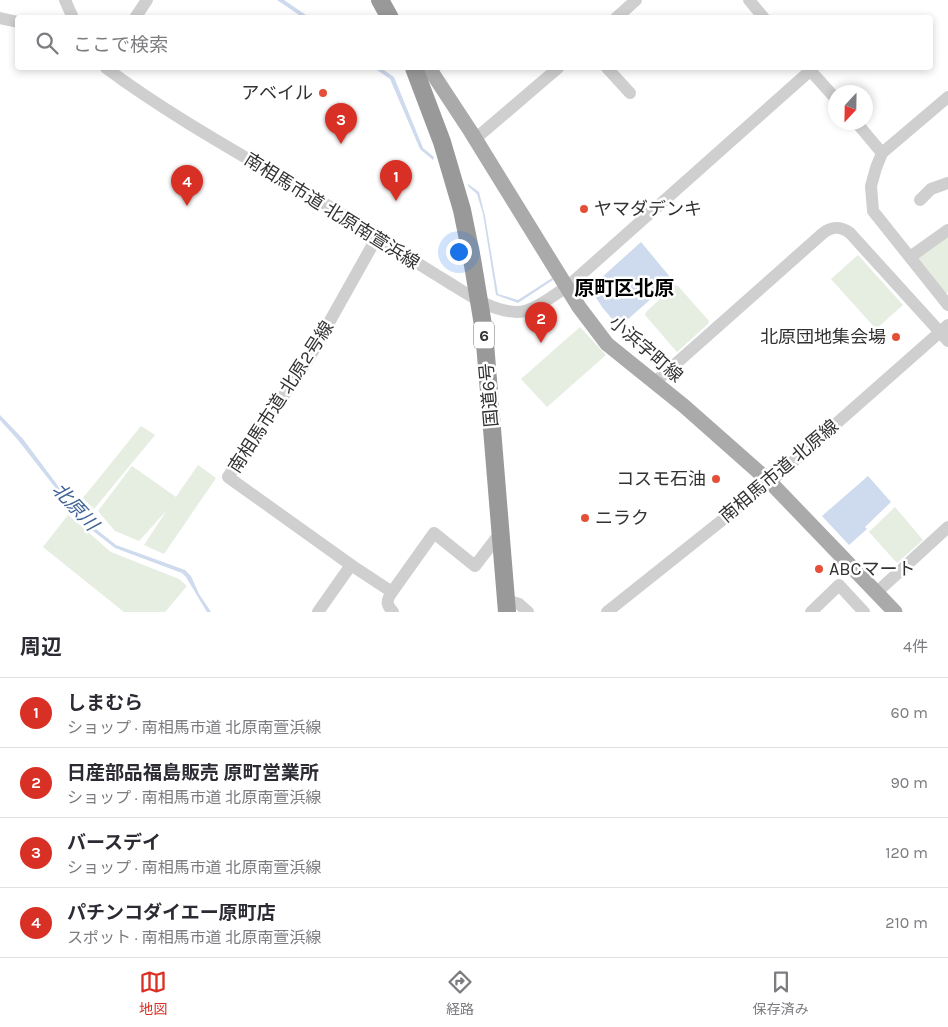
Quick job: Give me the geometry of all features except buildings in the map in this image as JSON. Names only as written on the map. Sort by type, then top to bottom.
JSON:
[{"type":"highway","points":[[380,0],[388,15]]},
{"type":"highway","name":"国道6号","points":[[415,70],[442,142],[462,210],[479,301],[484,331],[507,606]]},
{"type":"main road","name":"小浜字町線","points":[[430,70],[476,139],[567,287],[607,344],[713,431],[770,482],[895,612]]},
{"type":"street","points":[[65,0],[72,15]]},
{"type":"street","points":[[137,15],[147,0]]},
{"type":"street","points":[[619,15],[636,0]]},
{"type":"street","points":[[749,0],[762,15]]},
{"type":"street","name":"南相馬市道 北原南萱浜線","points":[[109,70],[186,121],[479,301],[491,306],[518,312],[531,309],[567,287],[809,70]]},
{"type":"street","points":[[476,139],[556,70]]},
{"type":"street","points":[[609,70],[630,93]]},
{"type":"street","points":[[811,70],[828,90]]},
{"type":"street","points":[[948,97],[882,153],[871,186],[874,210],[948,305]]},
{"type":"street","points":[[863,130],[882,153]]},
{"type":"street","points":[[920,200],[931,189],[948,183]]},
{"type":"street","points":[[654,383],[822,234],[828,229],[836,227],[850,232],[945,332]]},
{"type":"street","points":[[910,256],[948,230]]},
{"type":"street","name":"南相馬市道 北原2号線","points":[[351,565],[228,477],[308,360],[377,237]]},
{"type":"street","name":"南相馬市道 北原線","points":[[606,612],[770,482],[945,332]]},
{"type":"street","points":[[876,593],[948,527]]},
{"type":"street","points":[[393,612],[387,605],[387,599],[434,533],[475,566],[501,532]]},
{"type":"street","points":[[318,612],[351,565],[392,592]]},
{"type":"street","points":[[811,612],[839,585],[864,612]]},
{"type":"street","points":[[507,606],[520,604],[528,612]]},
{"type":"shaded area","points":[[948,234],[948,292],[944,295],[917,257]]},
{"type":"shaded area","points":[[858,255],[903,305],[876,329],[831,279]]},
{"type":"shaded area","points":[[675,285],[709,321],[677,352],[645,315]]},
{"type":"shaded area","points":[[580,327],[606,355],[547,407],[521,379]]},
{"type":"shaded area","points":[[141,426],[155,435],[94,509],[83,498]]},
{"type":"shaded area","points":[[198,465],[216,478],[164,554],[144,545],[167,510],[139,541],[115,531],[98,511],[132,466],[176,497]]},
{"type":"shaded area","points":[[895,507],[923,540],[897,563],[869,532]]},
{"type":"shaded area","points":[[68,515],[111,552],[179,579],[187,586],[165,612],[124,612],[43,547]]},
{"type":"water","points":[[277,0],[284,0],[306,15],[299,15]]},
{"type":"water","points":[[377,70],[384,70],[394,77],[423,148],[434,157],[433,160],[420,149],[390,79]]},
{"type":"water","points":[[468,184],[479,192],[485,216],[498,294],[518,300],[552,278],[553,280],[518,303],[496,295],[483,214],[477,194]]},
{"type":"water","points":[[641,242],[670,277],[650,296],[652,298],[619,327],[602,307],[590,288]]},
{"type":"water","points":[[0,415],[23,439],[82,518],[116,545],[185,570],[191,576],[199,594],[211,612],[207,612],[182,573],[115,548],[83,523],[0,420]]},
{"type":"water","points":[[868,476],[891,502],[865,527],[867,529],[849,545],[822,516]]},
{"type":"place","name":"アベイル","points":[[323,93]]},
{"type":"place","name":"バースデイ","points":[[341,144]]},
{"type":"place","name":"しまむら","points":[[396,201]]},
{"type":"place","name":"パチンコダイエー原町店","points":[[187,206]]},
{"type":"place","name":"ヤマダデンキ","points":[[584,209]]},
{"type":"place","name":"北原団地集会場","points":[[896,337]]},
{"type":"place","name":"日産部品福島販売 原町営業所","points":[[541,343]]},
{"type":"place","name":"コスモ石油","points":[[716,479]]},
{"type":"place","name":"ニラク","points":[[585,518]]},
{"type":"place","name":"ABCマート","points":[[819,569]]},
{"type":"district","name":"原町区北原","points":[[624,288]]},
{"type":"water label","name":"北原川","points":[[75,507]]}]
